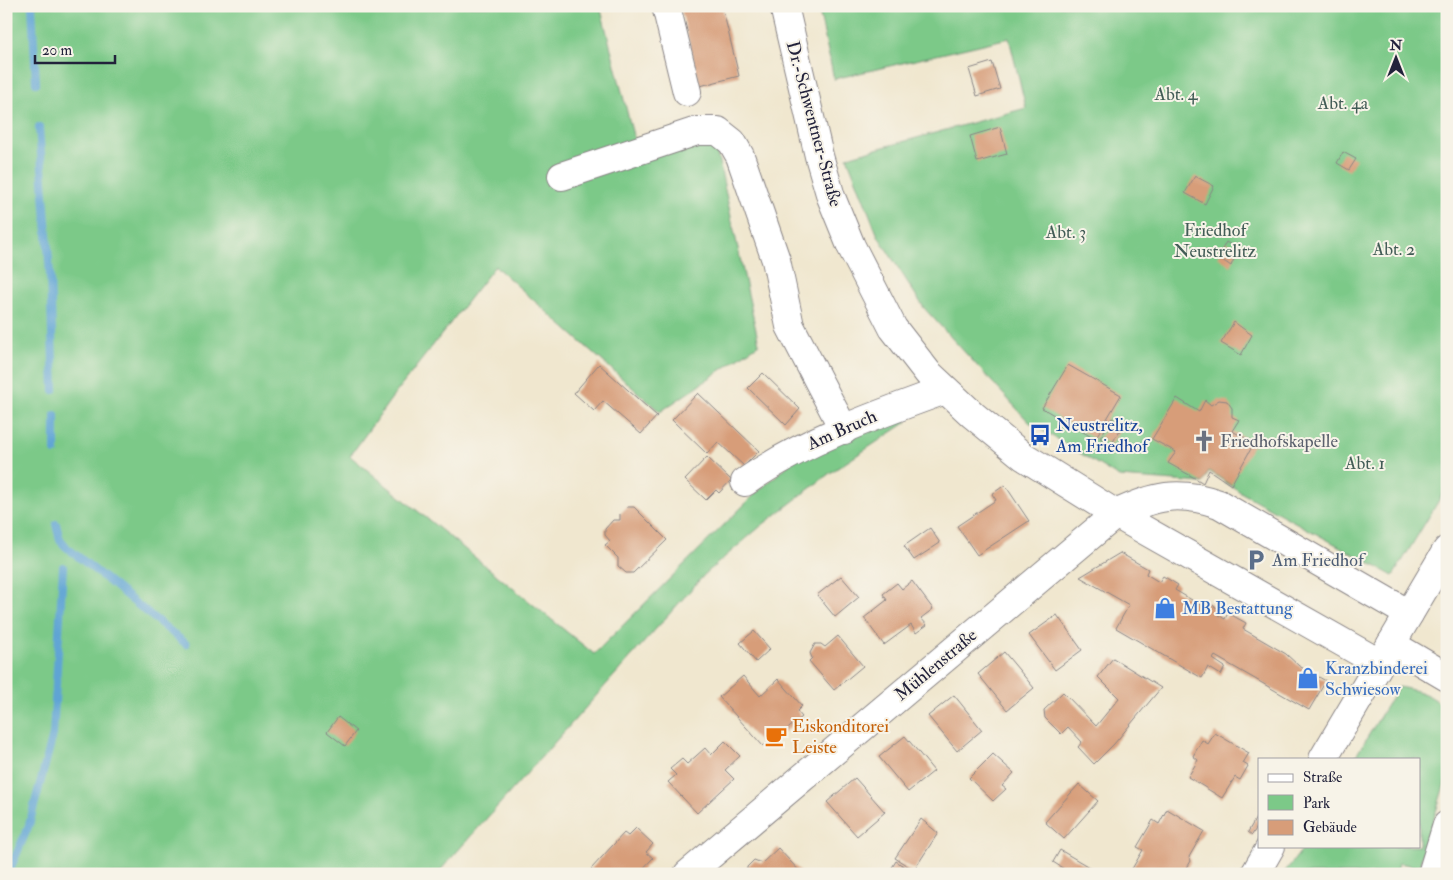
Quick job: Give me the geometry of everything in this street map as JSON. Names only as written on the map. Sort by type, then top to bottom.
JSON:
[{"type":"street","points":[[666,6],[687,92]]},
{"type":"street","name":"Dr.-Schwentner-Straße","points":[[784,6],[819,156],[831,197],[851,246],[893,328],[928,373],[945,390],[1023,456],[1116,514],[1385,653],[1447,677]]},
{"type":"street","points":[[562,176],[697,131],[718,130],[732,142],[748,177],[776,260],[790,326],[844,430]]},
{"type":"street","name":"Am Bruch","points":[[745,482],[774,461],[877,414],[945,390]]},
{"type":"street","points":[[1116,514],[1141,502],[1176,495],[1197,496],[1219,504],[1408,614]]},
{"type":"street","name":"Mühlenstraße","points":[[688,874],[1116,514]]},
{"type":"street","points":[[1323,758],[1447,550]]},
{"type":"street","points":[[1432,874],[1447,825]]},
{"type":"street","points":[[1254,874],[1270,848]]},
{"type":"green space","points":[[6,6],[600,6],[634,139],[712,121],[717,153],[759,344],[660,412],[495,266],[391,399],[350,456],[594,654],[755,494],[794,460],[891,416],[907,422],[830,473],[761,526],[705,574],[437,874],[6,874]]},
{"type":"green space","name":"Friedhof Neustrelitz","points":[[818,6],[1447,6],[1447,487],[1393,576],[1242,493],[1209,471],[1203,483],[1119,477],[1029,422],[924,308],[878,236],[847,157],[1026,108],[1009,38],[834,79]]},
{"type":"green space","points":[[1398,687],[1425,694],[1437,701],[1447,711],[1447,776],[1419,867],[1399,863],[1396,874],[1283,874],[1303,848],[1420,848],[1420,758],[1355,758]]},
{"type":"building","points":[[680,6],[722,6],[739,76],[700,86]]},
{"type":"building","points":[[992,62],[1000,89],[977,96],[969,69]]},
{"type":"building","points":[[1000,127],[1007,154],[977,162],[970,136]]},
{"type":"building","points":[[1343,152],[1356,159],[1349,170],[1337,163]]},
{"type":"building","points":[[1195,176],[1214,186],[1205,204],[1185,193]]},
{"type":"building","points":[[1226,242],[1238,249],[1231,266],[1218,257]]},
{"type":"building","points":[[1234,322],[1252,335],[1241,355],[1221,343]]},
{"type":"building","points":[[599,364],[657,416],[641,434],[603,401],[594,411],[574,393]]},
{"type":"building","points":[[1068,365],[1121,395],[1095,439],[1042,408]]},
{"type":"building","points":[[763,373],[800,409],[786,425],[748,388]]},
{"type":"building","points":[[698,393],[759,451],[744,466],[718,442],[707,454],[672,420]]},
{"type":"building","name":"Friedhofskapelle","points":[[1177,398],[1199,412],[1205,400],[1211,405],[1219,400],[1227,401],[1232,408],[1232,417],[1239,420],[1232,431],[1255,443],[1256,447],[1253,445],[1231,485],[1209,470],[1203,483],[1168,463],[1176,452],[1152,439]]},
{"type":"building","points":[[1112,418],[1123,425],[1111,445],[1100,438]]},
{"type":"building","points":[[707,457],[731,480],[719,493],[716,490],[706,500],[685,480]]},
{"type":"building","points":[[1005,485],[1029,521],[977,555],[957,526],[996,500],[992,494]]},
{"type":"building","points":[[627,507],[634,507],[667,540],[633,573],[626,573],[618,566],[618,558],[605,545],[610,541],[605,535],[605,529],[613,520],[620,520],[620,514]]},
{"type":"building","points":[[930,528],[940,543],[914,560],[904,546]]},
{"type":"building","points":[[1120,553],[1148,569],[1146,574],[1159,582],[1163,576],[1178,585],[1175,590],[1202,606],[1205,601],[1221,610],[1218,615],[1225,619],[1228,613],[1246,623],[1243,629],[1286,654],[1299,666],[1326,681],[1309,710],[1215,656],[1213,659],[1225,667],[1221,675],[1208,667],[1202,678],[1116,628],[1129,605],[1080,577]]},
{"type":"building","points":[[841,576],[859,597],[835,617],[817,595]]},
{"type":"building","points":[[912,581],[933,609],[921,618],[927,625],[916,633],[911,625],[884,645],[864,618],[887,600],[883,594],[897,583],[902,589]]},
{"type":"building","points":[[1057,615],[1082,650],[1055,670],[1029,635]]},
{"type":"building","points":[[754,631],[770,649],[756,662],[740,643]]},
{"type":"building","points":[[838,636],[863,666],[834,690],[809,661],[812,658],[810,653],[815,644],[821,644],[825,647]]},
{"type":"building","points":[[1004,652],[1034,688],[1007,710],[978,674]]},
{"type":"building","points":[[1113,658],[1161,688],[1114,744],[1094,764],[1078,747],[1082,742],[1068,727],[1061,734],[1045,718],[1044,710],[1063,692],[1096,726],[1119,698],[1098,677]]},
{"type":"building","points":[[743,676],[760,696],[778,679],[802,706],[797,711],[802,717],[771,743],[769,741],[763,746],[719,697]]},
{"type":"building","points":[[954,695],[982,730],[957,751],[928,716]]},
{"type":"building","points":[[338,717],[356,731],[345,746],[327,732]]},
{"type":"building","points":[[1215,733],[1249,753],[1243,763],[1248,766],[1240,780],[1235,777],[1222,798],[1188,777],[1198,760],[1193,756],[1202,740],[1208,744]]},
{"type":"building","points":[[905,736],[934,771],[908,792],[879,757]]},
{"type":"building","points":[[725,741],[740,756],[725,770],[734,779],[697,813],[668,782],[676,775],[670,769],[682,759],[687,764],[705,748],[711,755]]},
{"type":"building","points":[[993,754],[1014,773],[1002,786],[1006,789],[993,801],[969,778]]},
{"type":"building","points":[[855,778],[885,812],[857,836],[827,802]]},
{"type":"building","points":[[1079,784],[1098,801],[1064,839],[1045,822]]},
{"type":"building","points":[[1167,809],[1204,831],[1189,857],[1191,861],[1185,871],[1181,871],[1179,874],[1129,874],[1143,850],[1137,847],[1153,820],[1159,824]]},
{"type":"building","points":[[1256,818],[1258,826],[1252,835],[1248,832]]},
{"type":"building","points":[[921,819],[938,833],[914,870],[895,858]]},
{"type":"building","points":[[636,828],[653,844],[646,852],[653,858],[638,874],[596,874],[591,869],[624,833],[628,836]]},
{"type":"building","points":[[778,848],[802,874],[749,874],[747,872],[747,867],[754,860],[762,863]]},
{"type":"building","points":[[1060,850],[1101,874],[1072,874],[1053,862]]},
{"type":"building","points":[[896,861],[915,874],[888,874]]},
{"type":"waterway","points":[[32,6],[36,83]]},
{"type":"waterway","points":[[39,127],[50,275],[54,390]]},
{"type":"waterway","points":[[55,415],[55,451]]},
{"type":"waterway","points":[[56,524],[60,540],[65,546],[186,644]]},
{"type":"waterway","points":[[8,874],[29,825],[53,735],[63,567]]},
{"type":"place","name":"Neustrelitz, Am Friedhof","points":[[1040,435]]},
{"type":"place","name":"Friedhofskapelle","points":[[1204,441]]},
{"type":"place","name":"Am Friedhof","points":[[1256,560]]},
{"type":"place","name":"MB Bestattung","points":[[1165,608]]},
{"type":"place","name":"Kranzbinderei Schwiesow","points":[[1308,678]]},
{"type":"place","name":"Eiskonditorei Leiste","points":[[776,736]]},
{"type":"park label","name":"Abt. 4","points":[[1176,94]]},
{"type":"park label","name":"Abt. 4a","points":[[1343,103]]},
{"type":"park label","name":"Abt. 3","points":[[1066,232]]},
{"type":"park label","name":"Abt. 2","points":[[1394,249]]},
{"type":"park label","name":"Abt. 1","points":[[1365,463]]}]
